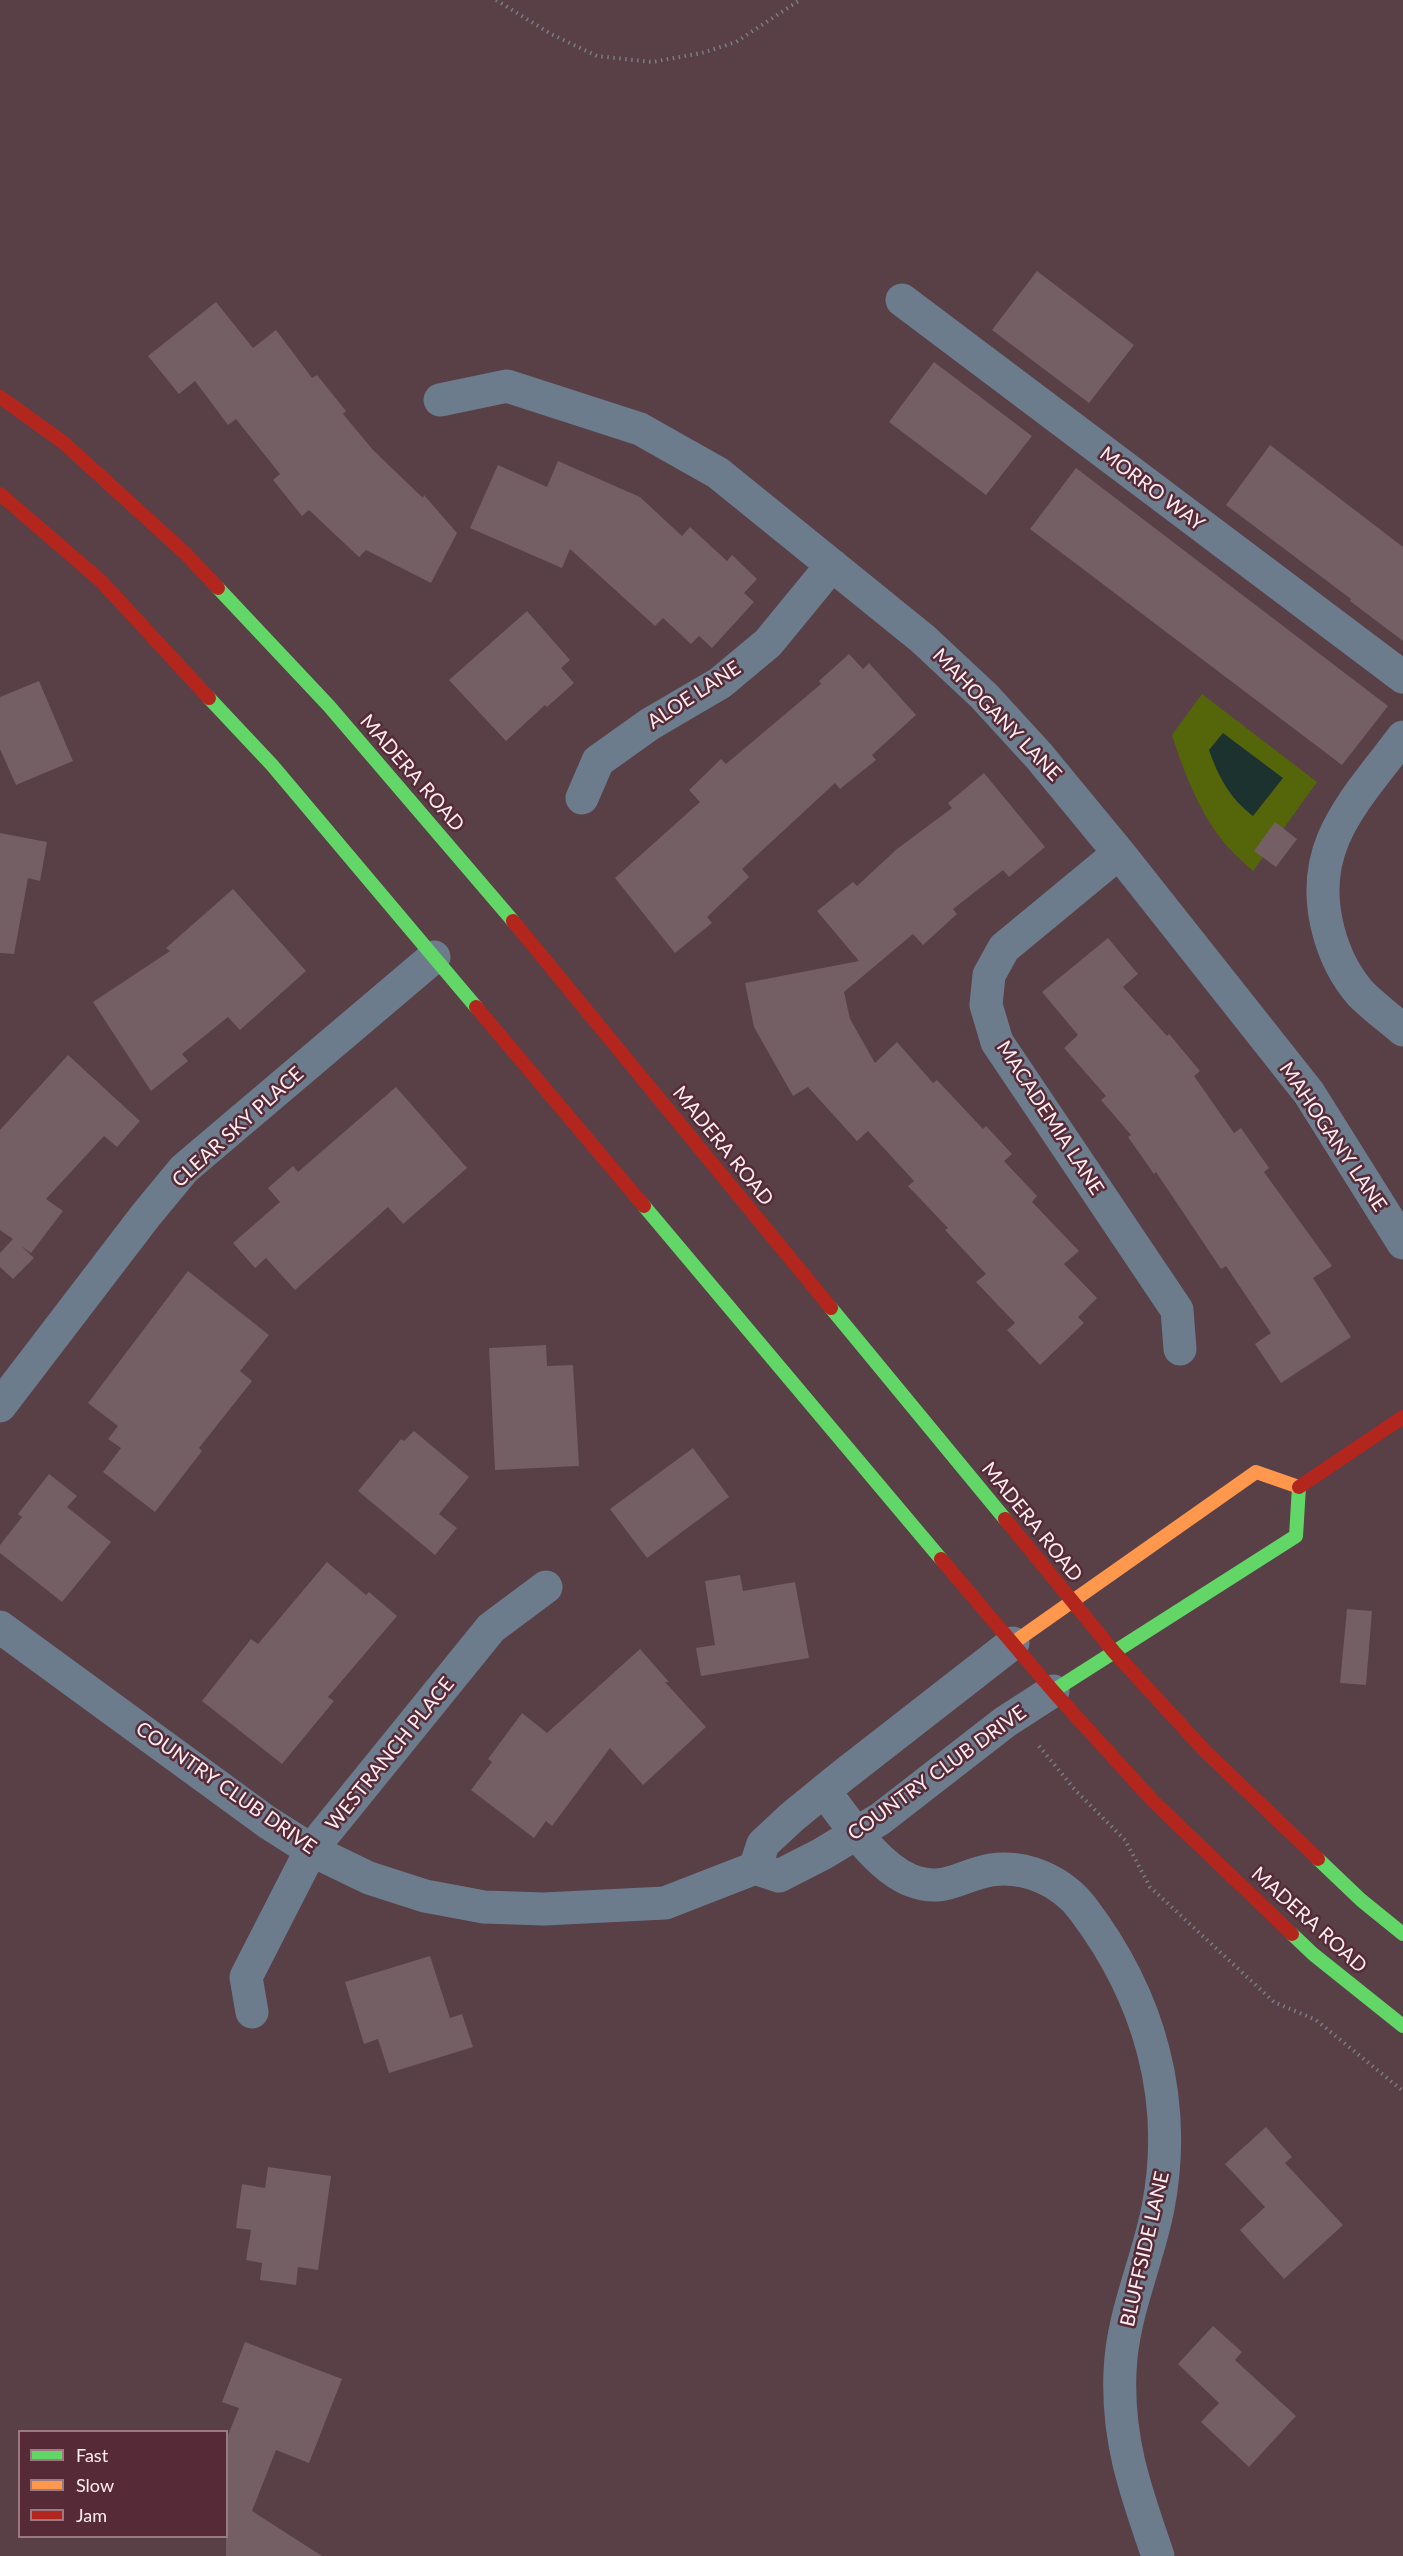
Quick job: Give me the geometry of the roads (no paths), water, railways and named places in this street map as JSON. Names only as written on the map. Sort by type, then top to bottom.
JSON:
[{"type":"main road","name":"MADERA ROAD","points":[[0,397],[64,443],[186,554],[329,706],[487,890],[1114,1653],[1205,1751],[1361,1900],[1403,1934]]},
{"type":"main road","name":"MADERA ROAD","points":[[0,494],[101,581],[272,765],[1012,1643],[1153,1801],[1313,1954],[1403,2026]]},
{"type":"main road","points":[[1299,1487],[1403,1417]]},
{"type":"main road","points":[[1012,1643],[1256,1472],[1299,1487]]},
{"type":"main road","points":[[1053,1691],[1296,1536],[1299,1487]]},
{"type":"street","name":"MORRO WAY","points":[[902,300],[1403,677]]},
{"type":"street","name":"MAHOGANY LANE","points":[[440,400],[507,386],[640,429],[718,473],[923,639],[984,696],[1039,756],[1119,853],[1309,1093],[1403,1244]]},
{"type":"street","name":"ALOE LANE","points":[[582,798],[598,761],[650,724],[720,683],[768,642],[832,565]]},
{"type":"street","points":[[1403,737],[1335,832],[1326,857],[1322,884],[1324,914],[1332,944],[1344,970],[1361,993],[1403,1030]]},
{"type":"street","name":"MACADEMIA LANE","points":[[1119,853],[1004,948],[989,975],[986,1005],[997,1042],[1177,1310],[1180,1349]]},
{"type":"street","name":"CLEAR SKY PLACE","points":[[0,1406],[146,1215],[184,1169],[434,957]]},
{"type":"street","name":"WESTRANCH PLACE","points":[[252,2012],[246,1977],[312,1850],[491,1628],[546,1587]]},
{"type":"street","name":"COUNTRY CLUB DRIVE","points":[[0,1627],[267,1822],[312,1850],[369,1878],[426,1896],[484,1907],[544,1909],[665,1903],[754,1868],[779,1875],[880,1818],[1005,1722],[1053,1691]]},
{"type":"street","points":[[754,1868],[763,1844],[824,1791],[1012,1643]]},
{"type":"street","name":"BLUFFSIDE LANE","points":[[824,1791],[857,1832],[894,1871],[923,1884],[951,1884],[991,1870],[1024,1870],[1040,1875],[1058,1886],[1081,1906],[1111,1948],[1135,1994],[1153,2046],[1163,2101],[1165,2160],[1158,2209],[1127,2315],[1120,2371],[1121,2422],[1130,2476],[1158,2556]]}]
